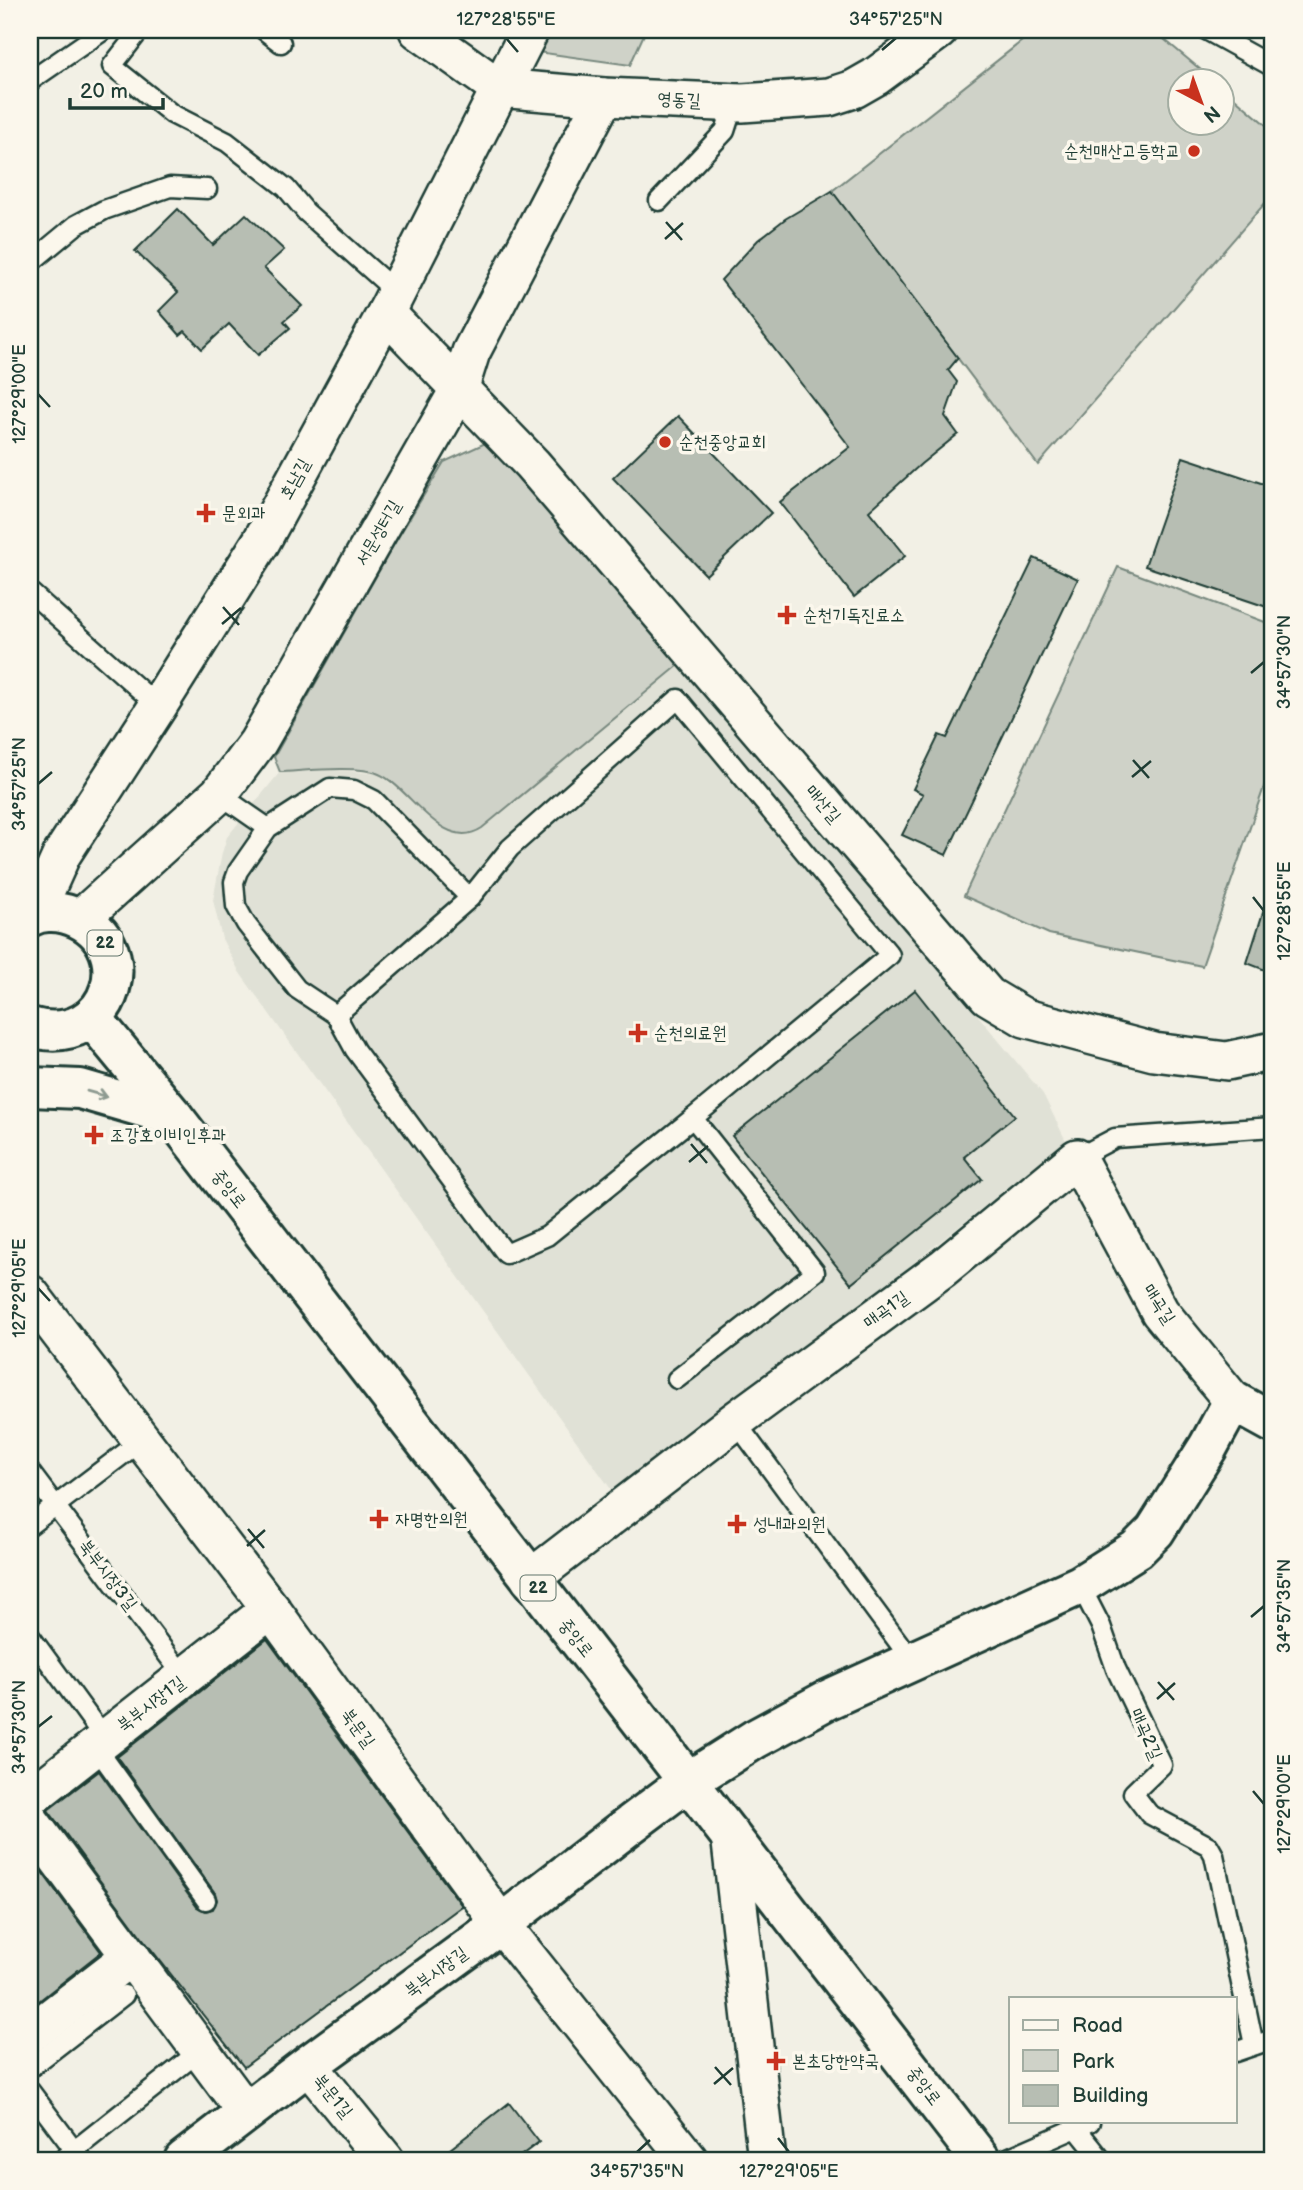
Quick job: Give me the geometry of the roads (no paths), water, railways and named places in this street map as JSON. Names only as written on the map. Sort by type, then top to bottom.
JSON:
[{"type":"main road","name":"22","points":[[32,916],[59,912],[81,918],[99,933],[111,954],[113,977],[106,1000],[92,1018]]},
{"type":"main road","points":[[30,1027],[48,1032],[71,1029],[92,1018]]},
{"type":"main road","name":"중앙로","points":[[92,1018],[173,1116],[981,2160]]},
{"type":"main road","points":[[30,1087],[80,1089],[173,1116]]},
{"type":"main road","points":[[687,1782],[767,1732],[827,1700],[1080,1585],[1138,1549],[1155,1531],[1208,1447],[1233,1401]]},
{"type":"main road","name":"매곡길","points":[[1233,1401],[1273,1423]]},
{"type":"main road","name":"북부시장길","points":[[184,2160],[687,1782]]},
{"type":"street","points":[[418,30],[499,88]]},
{"type":"street","name":"호남길","points":[[32,916],[62,854],[261,542],[391,302],[530,30]]},
{"type":"street","name":"영동길","points":[[499,88],[604,97],[734,103],[828,97],[854,89],[875,77],[939,30]]},
{"type":"street","name":"서문성터길","points":[[81,918],[219,794],[258,743],[459,390],[471,352],[604,97]]},
{"type":"street","name":"매산길","points":[[391,302],[420,346],[532,464],[988,996],[1025,1018],[1154,1052],[1227,1061],[1273,1051]]},
{"type":"street","name":"매곡1길","points":[[530,1579],[735,1421],[943,1268],[1077,1158]]},
{"type":"street","name":"매곡길","points":[[1077,1158],[1160,1311],[1233,1401]]},
{"type":"street","name":"북문길","points":[[30,1294],[271,1609],[501,1924],[689,2160]]},
{"type":"street","name":"북부시장1길","points":[[30,1798],[271,1609]]},
{"type":"street","points":[[30,1821],[246,2112]]},
{"type":"street","points":[[730,1834],[767,2160]]},
{"type":"street","points":[[30,2034],[131,1956]]},
{"type":"street","name":"북문1길","points":[[308,2065],[385,2160]]},
{"type":"lane","points":[[30,81],[104,30]]},
{"type":"lane","points":[[140,30],[111,66],[172,114],[227,142],[286,188],[391,302]]},
{"type":"lane","points":[[264,30],[281,43]]},
{"type":"lane","points":[[1206,30],[1273,66]]},
{"type":"lane","points":[[659,201],[725,131],[734,103]]},
{"type":"lane","points":[[30,263],[76,225],[104,210],[170,187],[207,189]]},
{"type":"lane","points":[[30,592],[158,706]]},
{"type":"lane","points":[[336,1015],[470,898],[510,848],[678,699],[890,955],[547,1236],[506,1254],[355,1050],[336,1015],[297,989],[246,924],[236,906],[234,882],[249,853],[268,828],[331,788],[354,790],[374,800],[470,898]]},
{"type":"lane","points":[[219,794],[268,828]]},
{"type":"lane","points":[[677,1379],[815,1272],[694,1118]]},
{"type":"lane","name":"매곡1길","points":[[1077,1158],[1115,1138],[1273,1127]]},
{"type":"lane","points":[[735,1421],[913,1662]]},
{"type":"lane","points":[[30,1525],[142,1440]]},
{"type":"lane","name":"북부시장3길","points":[[30,1472],[185,1678]]},
{"type":"lane","name":"매곡2길","points":[[1080,1585],[1101,1626],[1116,1669],[1162,1765],[1133,1793],[1149,1814],[1209,1846],[1214,1855],[1254,2045]]},
{"type":"lane","points":[[30,1636],[206,1900]]},
{"type":"lane","points":[[30,2068],[124,1995]]},
{"type":"lane","points":[[1236,2052],[1273,2039]]},
{"type":"lane","points":[[30,2091],[73,2157],[201,2050]]},
{"type":"lane","points":[[1003,2160],[1083,2125],[1102,2160]]},
{"type":"place","name":"순천매산고등학교","points":[[1194,151]]},
{"type":"place","name":"순천중앙교회","points":[[665,442]]},
{"type":"place","name":"문외과","points":[[206,513]]},
{"type":"place","name":"순천기독진료소","points":[[787,615]]},
{"type":"place","name":"순천의료원","points":[[638,1033]]},
{"type":"place","name":"조강호이비인후과","points":[[94,1135]]},
{"type":"place","name":"자명한의원","points":[[379,1519]]},
{"type":"place","name":"성내과의원","points":[[737,1524]]},
{"type":"place","name":"본초당한약국","points":[[776,2061]]}]
